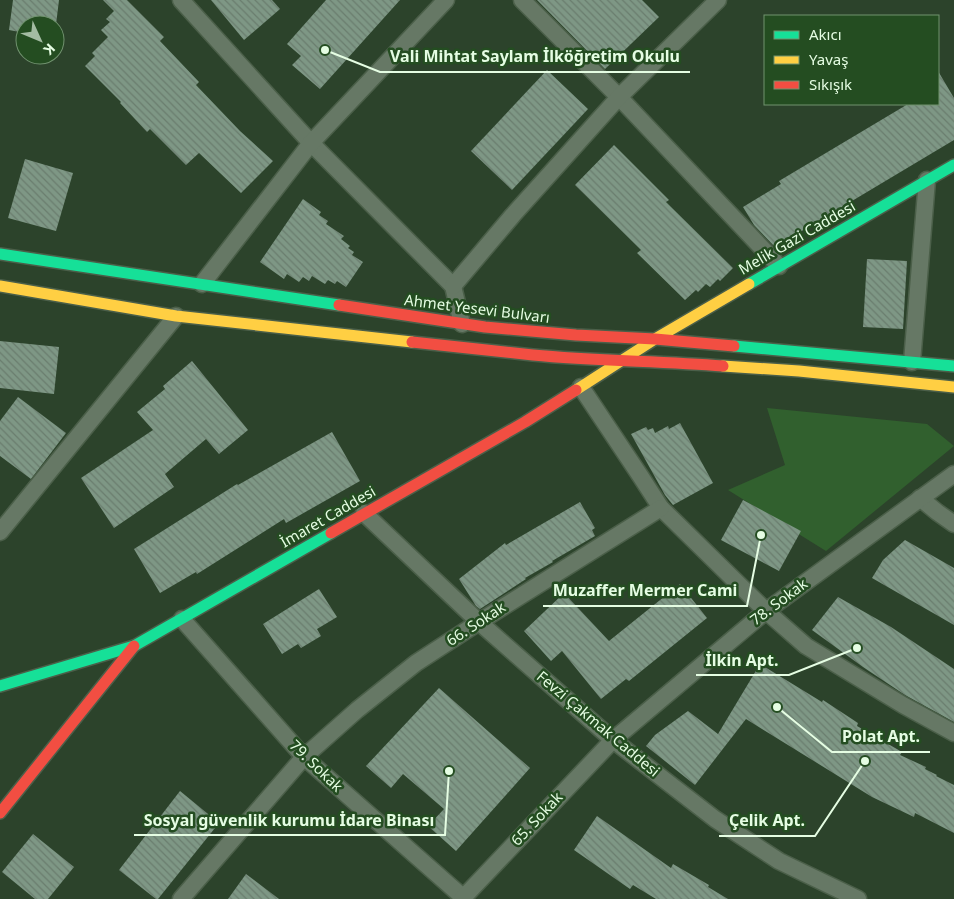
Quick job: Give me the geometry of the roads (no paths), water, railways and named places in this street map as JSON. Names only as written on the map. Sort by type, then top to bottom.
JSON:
[{"type":"main road","name":"Melik Gazi Caddesi","points":[[655,339],[954,165]]},
{"type":"main road","name":"Ahmet Yesevi Bulvarı","points":[[0,254],[462,324],[954,366]]},
{"type":"main road","points":[[0,286],[176,316],[523,354],[621,362],[683,363],[799,371],[954,387]]},
{"type":"main road","name":"İmaret Caddesi","points":[[0,686],[134,646],[525,422],[655,339]]},
{"type":"main road","points":[[0,813],[134,646]]},
{"type":"street","points":[[181,0],[311,143],[453,286],[462,324]]},
{"type":"street","points":[[202,284],[311,143],[446,0]]},
{"type":"street","points":[[522,0],[619,96],[779,266]]},
{"type":"street","points":[[453,286],[513,215],[619,96],[718,0]]},
{"type":"street","points":[[912,362],[927,180]]},
{"type":"street","points":[[0,532],[176,316]]},
{"type":"street","points":[[581,387],[661,508],[766,611],[806,646],[903,705],[954,733]]},
{"type":"street","name":"78. Sokak","points":[[613,740],[766,611],[954,474]]},
{"type":"street","points":[[920,498],[954,524]]},
{"type":"street","name":"66. Sokak","points":[[181,899],[304,757],[357,710],[416,663],[661,508]]},
{"type":"street","name":"Fevzi Çakmak Caddesi","points":[[364,513],[479,622],[613,740],[715,819],[779,861],[858,899]]},
{"type":"street","name":"79. Sokak","points":[[182,619],[304,757],[464,899]]},
{"type":"street","name":"65. Sokak","points":[[464,899],[613,740]]},
{"type":"place","name":"Vali Mihtat Saylam İlköğretim Okulu","points":[[325,50]]},
{"type":"place","name":"Muzaffer Mermer Cami","points":[[761,535]]},
{"type":"place","name":"İlkin Apt.","points":[[857,648]]},
{"type":"place","name":"Polat Apt.","points":[[777,707]]},
{"type":"place","name":"Çelik Apt.","points":[[865,761]]},
{"type":"place","name":"Sosyal güvenlik kurumu İdare Binası","points":[[449,771]]}]
